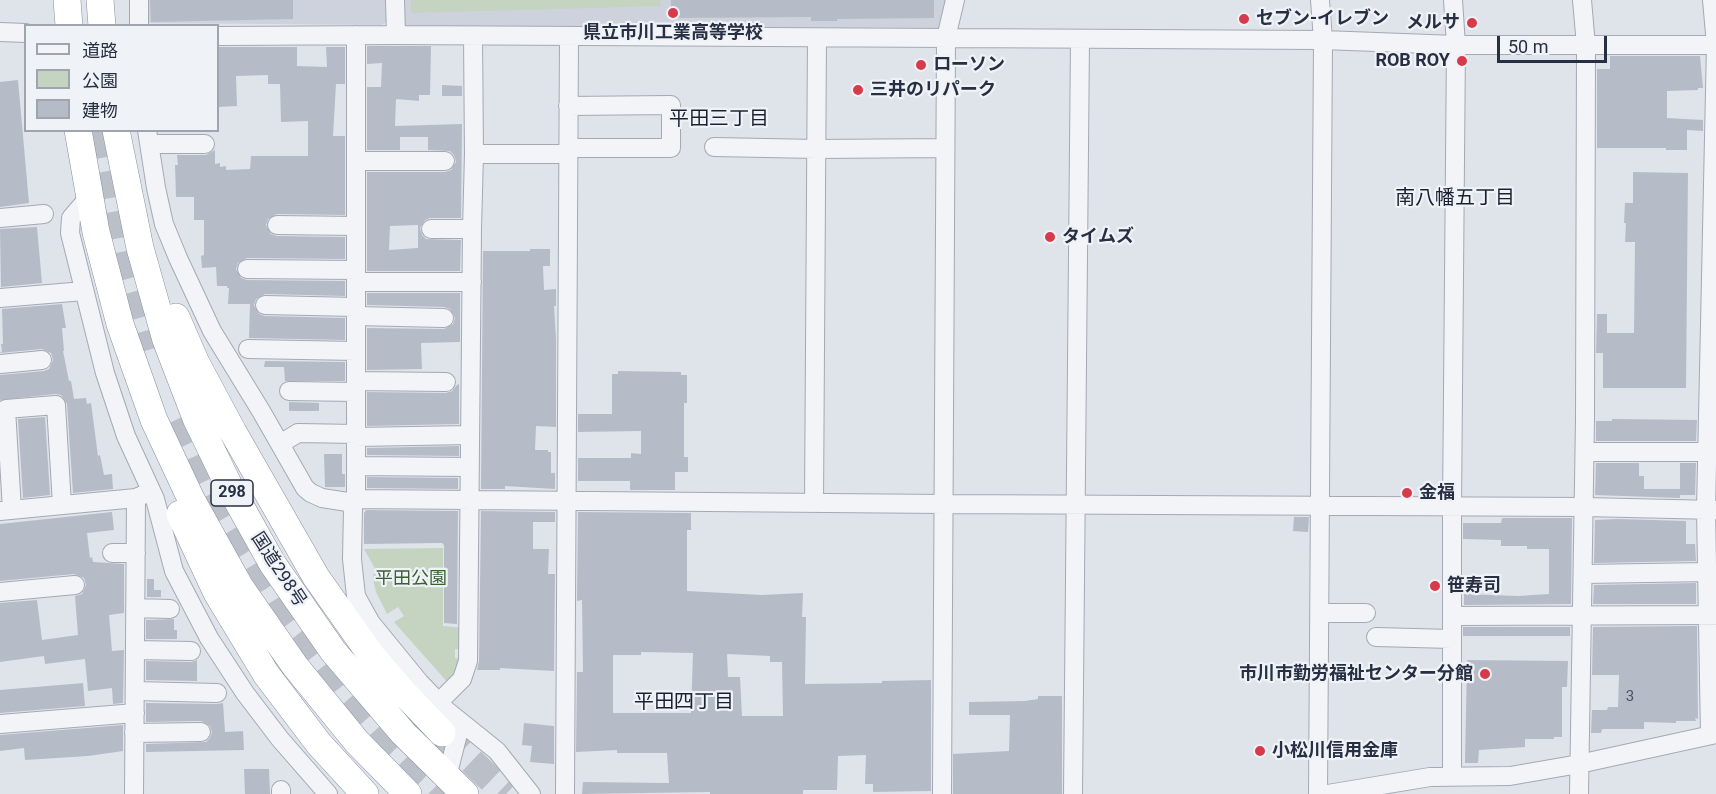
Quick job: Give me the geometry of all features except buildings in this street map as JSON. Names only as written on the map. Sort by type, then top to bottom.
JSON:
[{"type":"highway","points":[[67,0],[69,24]]},
{"type":"highway","points":[[100,0],[102,24]]},
{"type":"highway","name":"298","points":[[78,132],[89,196],[111,294],[128,351],[154,420],[206,529],[267,628],[334,715],[408,794]]},
{"type":"highway","name":"国道298号","points":[[116,132],[128,196],[153,295],[177,368],[212,452],[250,527],[294,596],[333,651],[381,709],[456,785]]},
{"type":"highway","points":[[128,196],[169,302],[196,363],[279,514],[316,576],[355,634],[392,680],[452,728]]},
{"type":"highway","points":[[154,420],[163,467],[173,496],[196,550],[226,609],[266,674],[298,719],[365,794]]},
{"type":"street","points":[[139,0],[139,24]]},
{"type":"street","points":[[395,0],[396,35]]},
{"type":"street","points":[[942,794],[946,38],[955,0]]},
{"type":"street","points":[[1318,794],[1323,40],[1320,0]]},
{"type":"street","points":[[1452,776],[1456,45],[1453,0]]},
{"type":"street","points":[[1579,794],[1585,507],[1586,46],[1582,0]]},
{"type":"street","points":[[1328,794],[1430,777],[1452,776],[1510,785],[1579,764],[1713,735],[1712,615],[1708,572],[1711,510],[1707,452],[1716,45],[1712,0]]},
{"type":"street","points":[[0,32],[24,33]]},
{"type":"street","points":[[356,35],[356,466],[353,577],[358,602],[382,638],[438,703],[452,728],[456,785]]},
{"type":"street","points":[[219,36],[1323,40],[1456,45],[1716,45]]},
{"type":"street","points":[[438,703],[462,678],[468,661],[474,154],[473,36]]},
{"type":"street","points":[[565,794],[568,37]]},
{"type":"street","points":[[814,503],[818,38]]},
{"type":"street","points":[[1073,794],[1080,39]]},
{"type":"street","points":[[474,154],[671,148],[671,105],[568,106]]},
{"type":"street","points":[[205,144],[152,137],[158,200],[174,250],[212,331],[280,444],[300,482],[311,494],[322,498],[354,501],[1320,505],[1711,510]]},
{"type":"street","points":[[714,147],[945,148]]},
{"type":"street","points":[[356,161],[445,161]]},
{"type":"street","points":[[89,196],[71,218],[70,228],[84,291],[105,374],[132,451],[144,494],[162,520],[166,547],[174,571],[209,638],[261,715],[328,794]]},
{"type":"street","points":[[0,218],[44,214]]},
{"type":"street","points":[[278,225],[356,226]]},
{"type":"street","points":[[431,229],[472,229]]},
{"type":"street","points":[[247,268],[471,282]]},
{"type":"street","points":[[0,298],[84,291]]},
{"type":"street","points":[[265,305],[444,318]]},
{"type":"street","points":[[248,349],[356,351]]},
{"type":"street","points":[[0,364],[42,360]]},
{"type":"street","points":[[290,391],[446,382]]},
{"type":"street","points":[[63,505],[56,405],[6,409],[6,510],[63,505],[144,494]]},
{"type":"street","points":[[280,444],[298,433],[356,436],[470,435]]},
{"type":"street","points":[[1585,452],[1707,452]]},
{"type":"street","points":[[356,466],[470,466]]},
{"type":"street","points":[[134,794],[136,552],[144,494]]},
{"type":"street","points":[[112,553],[136,552]]},
{"type":"street","points":[[1584,574],[1708,572]]},
{"type":"street","points":[[0,592],[75,585]]},
{"type":"street","points":[[135,608],[170,609]]},
{"type":"street","points":[[1320,613],[1366,613]]},
{"type":"street","points":[[1452,616],[1712,615]]},
{"type":"street","points":[[1376,637],[1452,639]]},
{"type":"street","points":[[135,650],[191,651]]},
{"type":"street","points":[[135,691],[216,693]]},
{"type":"street","points":[[0,724],[135,713]]},
{"type":"street","points":[[452,728],[497,752],[531,794]]},
{"type":"street","points":[[134,733],[201,732]]},
{"type":"shaded area","points":[[146,0],[387,0],[388,22],[381,25],[150,23],[146,19]]},
{"type":"shaded area","name":"県立市川工業高等学校","points":[[401,0],[946,0],[941,28],[402,26]]},
{"type":"green space","points":[[411,0],[660,0],[661,6],[411,13]]},
{"type":"green space","name":"平田公園","points":[[443,548],[443,626],[465,628],[463,650],[455,649],[455,658],[464,659],[449,684],[394,622],[404,616],[398,607],[387,614],[376,592],[373,574],[378,574],[364,549]]},
{"type":"tunnel","points":[[104,132],[128,253],[155,348]]},
{"type":"tunnel","points":[[182,417],[228,515],[286,609],[345,687],[393,742],[446,794]]},
{"type":"tunnel","points":[[442,733],[506,794]]},
{"type":"place","name":"県立市川工業高等学校","points":[[673,13]]},
{"type":"place","name":"セブン-イレブン","points":[[1244,19]]},
{"type":"place","name":"メルサ","points":[[1472,23]]},
{"type":"place","name":"ROB ROY","points":[[1462,61]]},
{"type":"place","name":"ローソン","points":[[921,65]]},
{"type":"place","name":"三井のリパーク","points":[[858,90]]},
{"type":"place","name":"タイムズ","points":[[1050,237]]},
{"type":"place","name":"金福","points":[[1407,493]]},
{"type":"place","name":"笹寿司","points":[[1435,586]]},
{"type":"place","name":"市川市勤労福祉センター分館","points":[[1485,674]]},
{"type":"place","name":"小松川信用金庫","points":[[1260,751]]},
{"type":"district","name":"平田三丁目","points":[[719,120]]},
{"type":"district","name":"南八幡五丁目","points":[[1455,199]]},
{"type":"district","name":"平田四丁目","points":[[684,703]]}]
